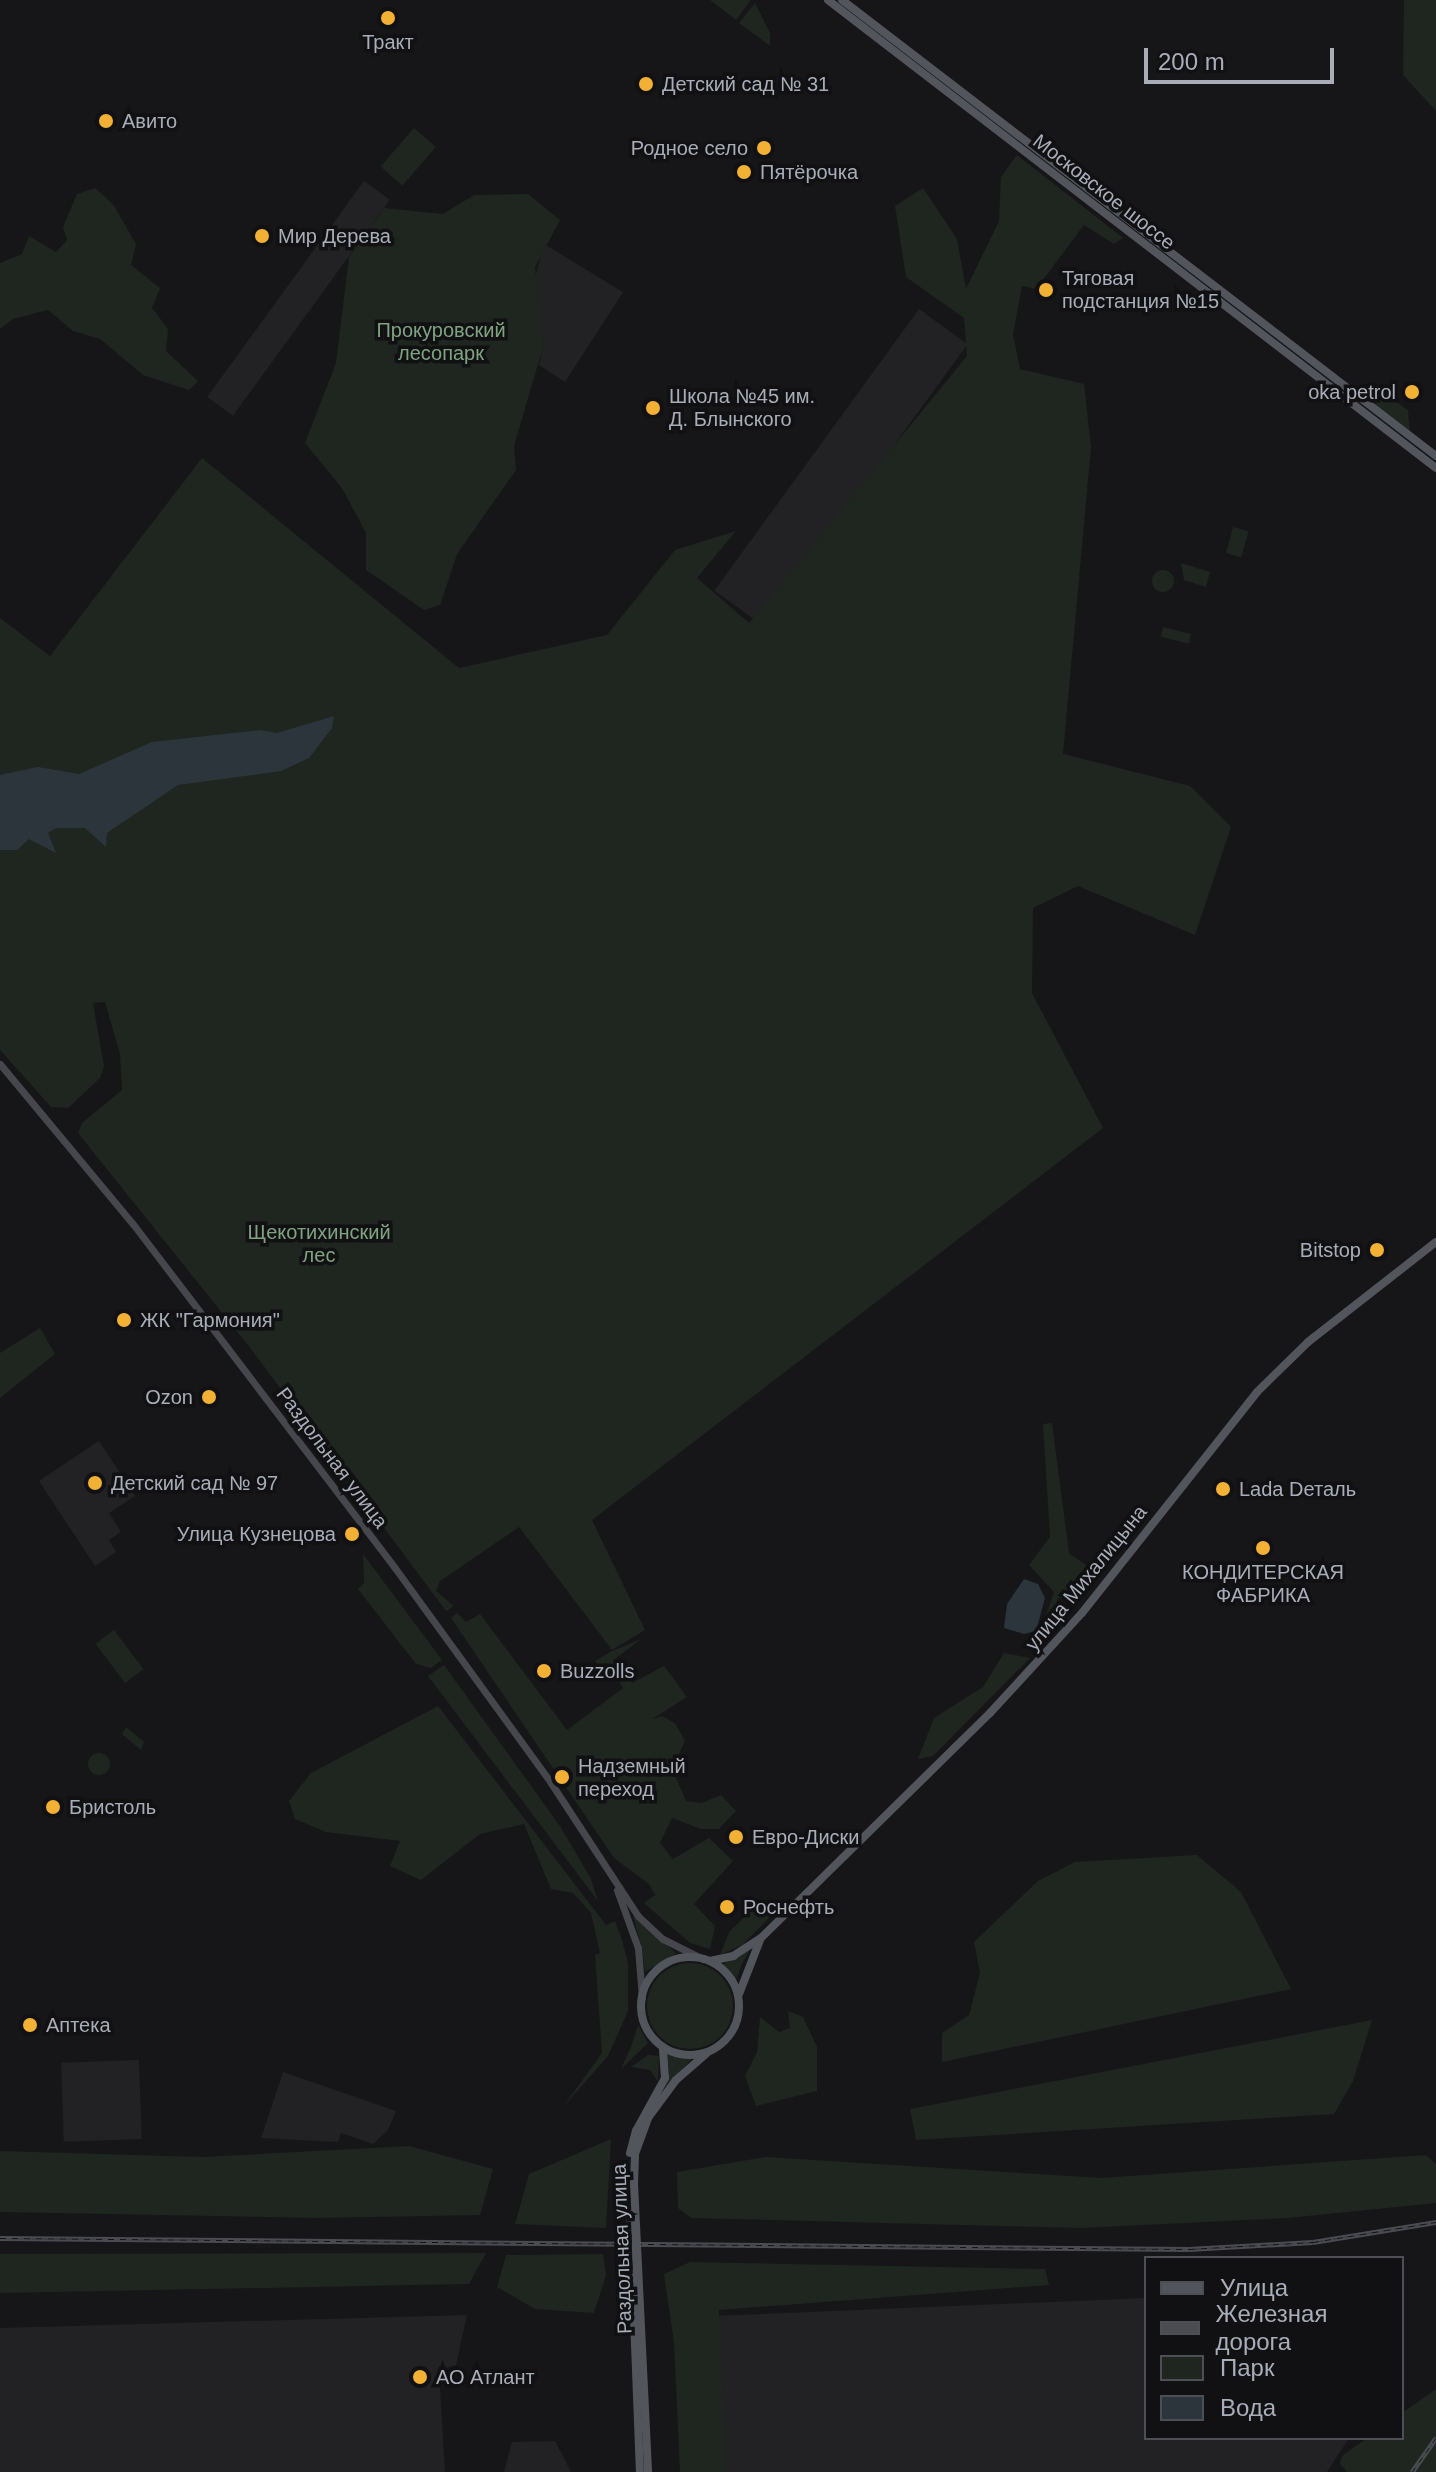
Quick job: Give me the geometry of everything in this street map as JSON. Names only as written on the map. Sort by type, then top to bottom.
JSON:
[{"type":"main road","name":"Московское шоссе","points":[[828,0],[1436,468]]},
{"type":"main road","name":"Московское шоссе","points":[[842,0],[1436,456]]},
{"type":"main road","name":"Раздольная улица","points":[[0,1064],[133,1224],[395,1568],[551,1783],[617,1888],[656,1934],[707,1960]]},
{"type":"main road","name":"улица Михалицына","points":[[707,1960],[733,1956],[761,1938],[1050,1650],[1286,1361],[1436,1242]]},
{"type":"main road","name":"Раздольная улица","points":[[617,1888],[638,1948],[642,1998]]},
{"type":"main road","name":"улица Михалицына","points":[[738,1998],[761,1938]]},
{"type":"main road","points":[[680,1958],[707,1960],[727,1974],[738,1998],[732,2031],[710,2051],[690,2055],[663,2047],[644,2022],[642,1998],[660,1968],[680,1958]]},
{"type":"main road","name":"Раздольная улица","points":[[640,2472],[631,2185],[636,2131],[665,2078],[663,2047]]},
{"type":"main road","name":"Раздольная улица","points":[[648,2472],[631,2185],[635,2154],[648,2118],[676,2080],[710,2051]]},
{"type":"shaded area","points":[[364,181],[390,200],[233,416],[207,397]]},
{"type":"shaded area","points":[[544,244],[623,292],[565,382],[539,365],[543,347],[535,277]]},
{"type":"shaded area","points":[[919,309],[968,344],[763,626],[714,591]]},
{"type":"shaded area","points":[[99,1441],[135,1496],[109,1513],[121,1532],[109,1540],[116,1552],[95,1566],[39,1481]]},
{"type":"shaded area","points":[[139,2060],[142,2139],[64,2142],[61,2063]]},
{"type":"shaded area","points":[[283,2072],[396,2111],[388,2130],[373,2144],[341,2133],[338,2142],[261,2138]]},
{"type":"shaded area","points":[[1144,2298],[1144,2440],[1348,2440],[1327,2472],[713,2472],[713,2316]]},
{"type":"shaded area","points":[[467,2315],[456,2365],[439,2370],[445,2472],[0,2472],[0,2328]]},
{"type":"shaded area","points":[[555,2441],[571,2472],[504,2472],[512,2442]]},
{"type":"green space","points":[[710,0],[749,0],[750,1],[736,20]]},
{"type":"green space","points":[[1404,0],[1436,0],[1436,111],[1403,75]]},
{"type":"green space","points":[[755,3],[770,33],[770,46],[739,23]]},
{"type":"green space","points":[[414,128],[436,147],[402,186],[381,166]]},
{"type":"green space","name":"Щекотихинский лес","points":[[1017,155],[1123,238],[1114,244],[1084,225],[1036,289],[1022,286],[1013,334],[1020,369],[1084,384],[1091,447],[1063,754],[1190,786],[1231,827],[1195,935],[1078,886],[1033,908],[1032,993],[1103,1128],[592,1520],[645,1630],[612,1650],[519,1527],[440,1581],[436,1591],[454,1606],[446,1611],[251,1349],[78,1133],[82,1123],[122,1090],[120,1054],[105,1002],[93,1003],[104,1066],[100,1078],[68,1108],[51,1107],[0,1050],[0,618],[50,656],[202,458],[459,668],[607,635],[675,550],[736,531],[697,578],[749,623],[967,356],[964,318],[906,277],[895,206],[923,188],[957,239],[966,289],[999,221],[1001,177]]},
{"type":"green space","points":[[95,188],[113,204],[136,244],[131,265],[160,288],[152,308],[168,329],[166,351],[198,381],[189,390],[143,375],[100,339],[73,331],[48,310],[13,319],[0,329],[0,263],[22,254],[29,236],[56,252],[67,240],[63,227],[77,194]]},
{"type":"green space","name":"Прокуровский лесопарк","points":[[528,194],[560,220],[535,267],[543,347],[514,446],[516,470],[457,554],[440,605],[424,610],[366,570],[366,533],[342,488],[305,443],[336,363],[349,257],[384,208],[443,214],[474,195]]},
{"type":"green space","points":[[1378,389],[1408,410],[1410,432],[1375,405]]},
{"type":"green space","points":[[1233,527],[1248,531],[1241,557],[1226,553]]},
{"type":"green space","points":[[1181,563],[1210,572],[1206,587],[1184,580]]},
{"type":"green space","points":[[1163,570],[1174,581],[1163,592],[1152,581]]},
{"type":"green space","points":[[1163,627],[1191,634],[1189,644],[1161,637]]},
{"type":"green space","points":[[40,1328],[55,1354],[0,1398],[0,1353]]},
{"type":"green space","points":[[1052,1423],[1069,1553],[1094,1571],[1073,1601],[1058,1598],[1046,1630],[1039,1636],[1054,1592],[1029,1565],[1050,1537],[1043,1424]]},
{"type":"green space","points":[[363,1554],[442,1660],[431,1668],[416,1664],[358,1589],[364,1583]]},
{"type":"green space","points":[[457,1613],[466,1622],[480,1614],[567,1730],[623,1688],[606,1663],[599,1667],[595,1661],[641,1639],[615,1659],[632,1683],[664,1666],[687,1697],[652,1719],[662,1716],[675,1723],[685,1741],[672,1769],[686,1801],[702,1803],[721,1795],[736,1811],[719,1829],[701,1829],[672,1818],[660,1843],[673,1859],[709,1838],[733,1861],[694,1904],[715,1926],[710,1949],[690,1943],[644,1903],[655,1895],[649,1884],[614,1858],[451,1618]]},
{"type":"green space","points":[[114,1630],[143,1669],[125,1683],[96,1644]]},
{"type":"green space","points":[[1004,1653],[1030,1658],[933,1756],[918,1759],[934,1718],[983,1687]]},
{"type":"green space","points":[[444,1665],[560,1826],[590,1877],[598,1901],[428,1676]]},
{"type":"green space","points":[[438,1706],[606,1925],[615,1921],[622,1940],[628,1963],[628,2011],[608,2056],[563,2107],[602,2053],[595,1955],[600,1953],[591,1913],[573,1893],[551,1889],[524,1824],[480,1834],[421,1880],[390,1866],[400,1841],[326,1832],[295,1819],[289,1801],[311,1773]]},
{"type":"green space","points":[[126,1727],[144,1742],[141,1750],[122,1734]]},
{"type":"green space","points":[[99,1753],[107,1756],[110,1764],[107,1772],[99,1775],[91,1772],[88,1764],[91,1756]]},
{"type":"green space","points":[[1197,1855],[1241,1892],[1291,1989],[942,2062],[942,2033],[969,2015],[980,1973],[974,1942],[1038,1881],[1075,1862]]},
{"type":"green space","points":[[772,1903],[777,1910],[742,1945],[720,1955],[729,1932],[754,1908]]},
{"type":"green space","points":[[633,1916],[676,1953],[645,1972],[642,1948]]},
{"type":"green space","points":[[751,1948],[742,1964],[736,1980],[722,1965]]},
{"type":"green space","points":[[690,1963],[714,1970],[726,1982],[733,2006],[726,2030],[714,2042],[690,2049],[666,2042],[654,2030],[647,2006],[654,1982],[666,1970]]},
{"type":"green space","points":[[788,2011],[803,2017],[817,2047],[817,2091],[756,2106],[745,2076],[757,2052],[760,2017],[779,2032],[790,2028]]},
{"type":"green space","points":[[1372,2020],[1353,2081],[1334,2114],[916,2140],[910,2109]]},
{"type":"green space","points":[[638,2025],[648,2043],[621,2069],[631,2047]]},
{"type":"green space","points":[[667,2054],[692,2059],[665,2087],[669,2074]]},
{"type":"green space","points":[[648,2055],[659,2056],[658,2082],[650,2070],[631,2067]]},
{"type":"green space","points":[[611,2139],[606,2228],[515,2224],[529,2174]]},
{"type":"green space","points":[[409,2146],[493,2169],[480,2215],[318,2218],[0,2212],[0,2151],[202,2157]]},
{"type":"green space","points":[[1426,2155],[1436,2164],[1436,2203],[1288,2218],[1081,2228],[691,2218],[678,2208],[677,2172],[766,2157],[1102,2178]]},
{"type":"green space","points":[[486,2253],[469,2284],[0,2293],[0,2254]]},
{"type":"green space","points":[[603,2254],[606,2275],[594,2313],[535,2309],[497,2287],[506,2255]]},
{"type":"green space","points":[[690,2262],[1045,2269],[1049,2285],[719,2310],[726,2472],[680,2472],[674,2343],[664,2274]]},
{"type":"green space","points":[[1436,2389],[1436,2472],[1347,2472],[1340,2464],[1342,2456],[1364,2440],[1404,2440],[1404,2412]]},
{"type":"water","points":[[334,716],[332,728],[309,758],[281,771],[178,785],[107,833],[106,847],[85,828],[56,828],[48,833],[56,853],[29,839],[17,850],[0,850],[0,775],[38,767],[79,774],[152,742],[260,730],[277,733]]},
{"type":"water","points":[[1024,1579],[1038,1584],[1045,1598],[1036,1631],[1024,1634],[1004,1628],[1007,1604]]},
{"type":"railway","points":[[0,2238],[1189,2249],[1313,2242],[1436,2222]]},
{"type":"railway","points":[[1412,2472],[1436,2438]]},
{"type":"place","name":"Тракт","points":[[388,18]]},
{"type":"place","name":"Детский сад № 31","points":[[646,84]]},
{"type":"place","name":"Авито","points":[[106,121]]},
{"type":"place","name":"Родное село","points":[[764,148]]},
{"type":"place","name":"Пятёрочка","points":[[744,172]]},
{"type":"place","name":"Мир Дерева","points":[[262,236]]},
{"type":"place","name":"Тяговая подстанция №15","points":[[1046,290]]},
{"type":"place","name":"oka petrol","points":[[1412,392]]},
{"type":"place","name":"Школа №45 им. Д. Блынского","points":[[653,408]]},
{"type":"place","name":"Bitstop","points":[[1377,1250]]},
{"type":"place","name":"ЖК \"Гармония\"","points":[[124,1320]]},
{"type":"place","name":"Ozon","points":[[209,1397]]},
{"type":"place","name":"Детский сад № 97","points":[[95,1483]]},
{"type":"place","name":"Lada Dеталь","points":[[1223,1489]]},
{"type":"place","name":"Улица Кузнецова","points":[[352,1534]]},
{"type":"place","name":"КОНДИТЕРСКАЯ ФАБРИКА","points":[[1263,1548]]},
{"type":"place","name":"Buzzolls","points":[[544,1671]]},
{"type":"place","name":"Надземный переход","points":[[562,1777]]},
{"type":"place","name":"Бристоль","points":[[53,1807]]},
{"type":"place","name":"Евро-Диски","points":[[736,1837]]},
{"type":"place","name":"Роснефть","points":[[727,1907]]},
{"type":"place","name":"Аптека","points":[[30,2025]]},
{"type":"place","name":"АО Атлант","points":[[420,2377]]}]
